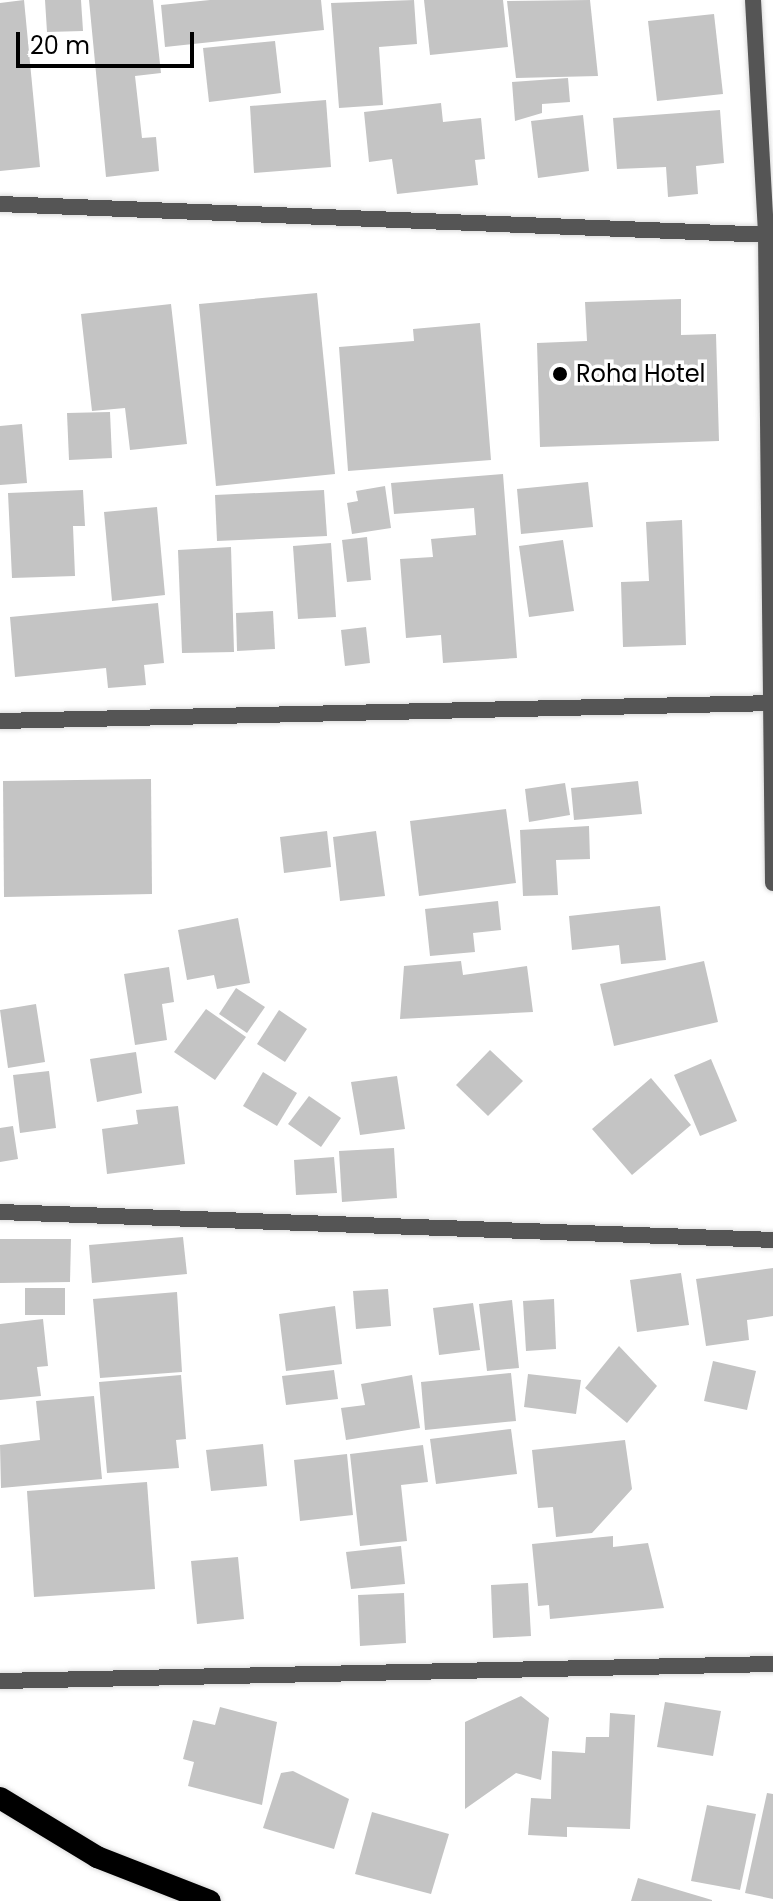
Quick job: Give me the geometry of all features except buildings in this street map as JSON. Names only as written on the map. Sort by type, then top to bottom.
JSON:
[{"type":"highway","points":[[0,1798],[97,1857],[210,1901]]},
{"type":"street","points":[[753,0],[770,235],[773,883]]},
{"type":"street","points":[[0,204],[770,235]]},
{"type":"street","points":[[0,721],[771,703]]},
{"type":"street","points":[[0,1212],[773,1240]]},
{"type":"street","points":[[0,1681],[773,1664]]},
{"type":"place","name":"Roha Hotel","points":[[560,374]]}]
